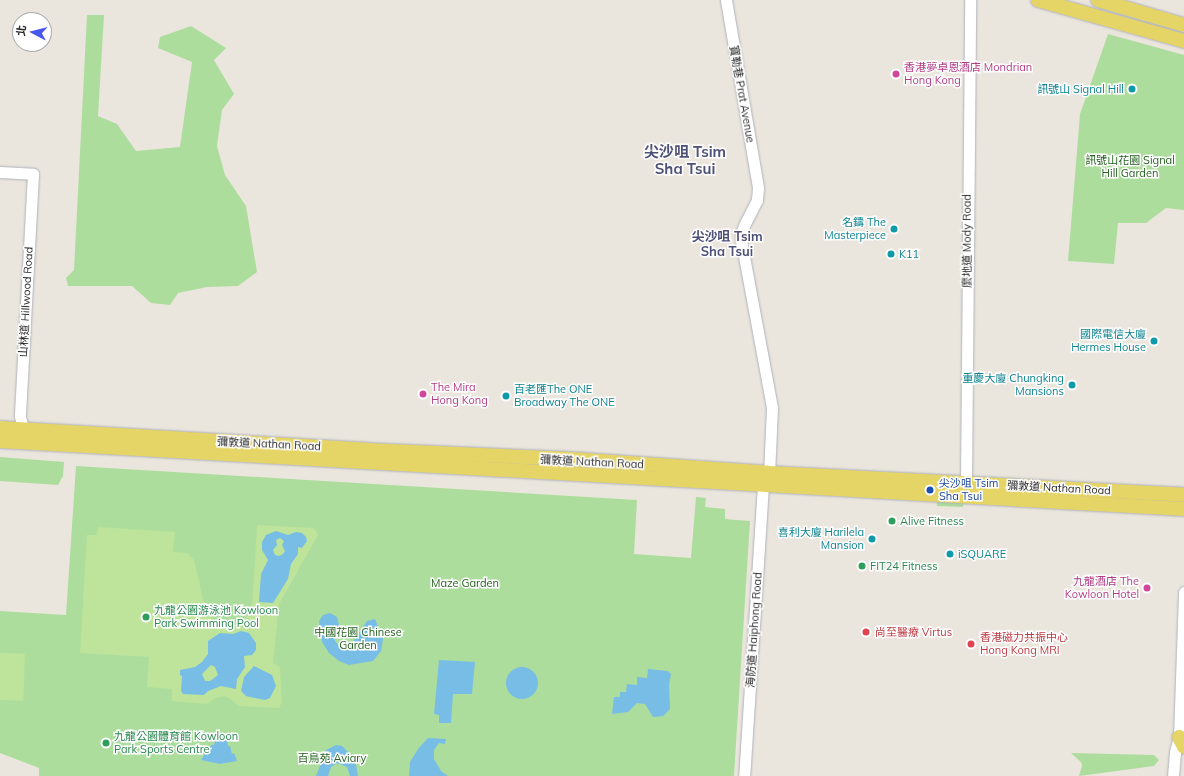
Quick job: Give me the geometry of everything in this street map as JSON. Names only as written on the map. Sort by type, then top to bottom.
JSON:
[{"type":"main road","points":[[1038,0],[1184,41]]},
{"type":"main road","points":[[1098,0],[1184,25]]},
{"type":"main road","name":"彌敦道 Nathan Road","points":[[0,428],[367,450],[571,459],[766,479],[966,483],[1184,495]]},
{"type":"main road","name":"彌敦道 Nathan Road","points":[[0,441],[766,479],[1184,509]]},
{"type":"street","name":"寶勒巷 Prat Avenue","points":[[726,0],[758,188],[755,207],[744,226]]},
{"type":"street","name":"麼地道 Mody Road","points":[[966,483],[970,0]]},
{"type":"street","name":"山林道 Hillwood Road","points":[[0,172],[33,174],[20,416],[23,430]]},
{"type":"street","name":"海防道 Haiphong Road","points":[[744,226],[741,240],[772,408],[744,776]]},
{"type":"street","points":[[1173,776],[1175,752],[1181,742],[1184,592]]},
{"type":"green space","points":[[87,15],[104,15],[98,116],[117,124],[136,151],[180,147],[192,62],[158,48],[160,37],[191,26],[226,48],[214,60],[234,94],[222,110],[217,146],[225,175],[246,206],[257,272],[238,286],[207,287],[178,293],[170,305],[151,303],[132,286],[68,286],[66,278],[74,270]]},
{"type":"green space","name":"訊號山花園 Signal Hill Garden","points":[[1108,34],[1184,55],[1184,210],[1166,208],[1146,223],[1118,223],[1114,264],[1068,261],[1080,114]]},
{"type":"green space","points":[[0,457],[64,462],[63,476],[58,485],[0,481]]},
{"type":"green space","points":[[76,466],[637,500],[634,554],[691,558],[696,497],[706,498],[705,507],[725,509],[725,519],[750,521],[734,776],[39,776],[39,768],[0,753],[0,611],[66,615]]},
{"type":"green space","points":[[937,501],[963,502],[963,507],[937,506]]},
{"type":"green space","name":"九龍公園游泳池 Kowloon Park Swimming Pool","points":[[257,525],[312,528],[315,529],[318,535],[279,604],[273,663],[280,667],[282,702],[279,708],[238,706],[234,701],[225,696],[215,698],[207,704],[172,701],[172,689],[147,687],[149,657],[80,653],[87,535],[97,535],[98,527],[175,532],[173,552],[187,553],[194,560],[206,612],[216,623],[229,626],[243,621],[252,609]]},
{"type":"green space","points":[[0,653],[25,654],[23,701],[0,700]]},
{"type":"green space","points":[[1071,753],[1154,755],[1159,760],[1154,766],[1079,776],[1082,766],[1081,762]]},
{"type":"water","points":[[276,531],[288,535],[296,532],[302,533],[306,537],[307,541],[302,548],[298,547],[298,554],[291,564],[288,579],[273,603],[259,602],[261,574],[268,560],[262,550],[262,542],[266,535]],"holes":[[[280,538],[284,541],[282,545],[285,551],[279,556],[275,555],[273,550],[277,545],[276,540]]]},
{"type":"water","points":[[330,613],[337,617],[339,625],[334,633],[335,641],[340,647],[350,646],[367,621],[375,619],[383,639],[381,651],[373,661],[349,665],[339,661],[329,653],[322,642],[319,621],[323,615]]},
{"type":"water","points":[[241,631],[249,633],[256,643],[256,650],[252,655],[244,656],[245,667],[237,679],[236,689],[221,686],[208,691],[204,695],[183,694],[181,691],[182,676],[180,675],[180,670],[195,667],[202,662],[208,654],[208,641],[220,633],[233,634]],"holes":[[[211,665],[215,667],[218,675],[210,681],[205,681],[202,674]]]},
{"type":"water","points":[[439,660],[475,662],[472,694],[453,694],[451,723],[439,723],[439,715],[434,714]]},
{"type":"water","points":[[254,666],[272,675],[276,686],[270,698],[265,700],[250,697],[246,696],[241,691],[244,677]]},
{"type":"water","points":[[519,667],[525,667],[534,671],[538,683],[534,695],[525,699],[519,699],[510,695],[506,686],[506,680],[510,671]]},
{"type":"water","points":[[648,669],[668,671],[671,674],[669,685],[670,709],[663,716],[653,717],[645,704],[637,703],[628,712],[612,714],[614,697],[620,697],[620,692],[626,692],[627,684],[637,685],[637,677],[647,678]]},
{"type":"water","points":[[216,737],[227,737],[228,746],[230,746],[232,754],[234,753],[237,761],[220,764],[201,760],[206,752],[208,753],[211,745],[214,745]]},
{"type":"water","points":[[428,738],[446,739],[445,744],[439,743],[434,750],[434,759],[441,771],[448,776],[409,776],[410,762],[418,749]]},
{"type":"water","points":[[336,745],[342,746],[355,759],[358,776],[350,776],[347,767],[337,763],[331,767],[328,776],[316,776],[326,750]]},
{"type":"place","name":"香港夢卓恩酒店 Mondrian Hong Kong","points":[[896,74]]},
{"type":"place","name":"訊號山 Signal Hill","points":[[1132,89]]},
{"type":"place","name":"名鑄 The Masterpiece","points":[[894,229]]},
{"type":"place","name":"K11","points":[[891,254]]},
{"type":"place","name":"國際電信大廈 Hermes House","points":[[1154,341]]},
{"type":"place","name":"重慶大廈 Chungking Mansions","points":[[1072,385]]},
{"type":"place","name":"The Mira Hong Kong","points":[[423,394]]},
{"type":"place","name":"百老匯The ONE Broadway The ONE","points":[[506,396]]},
{"type":"place","name":"尖沙咀 Tsim Sha Tsui","points":[[930,490]]},
{"type":"place","name":"Alive Fitness","points":[[892,521]]},
{"type":"place","name":"喜利大廈 Harilela Mansion","points":[[872,539]]},
{"type":"place","name":"iSQUARE","points":[[950,554]]},
{"type":"place","name":"FIT24 Fitness","points":[[862,566]]},
{"type":"place","name":"九龍酒店 The Kowloon Hotel","points":[[1147,588]]},
{"type":"place","name":"九龍公園游泳池 Kowloon Park Swimming Pool","points":[[146,617]]},
{"type":"place","name":"尚至醫療 Virtus","points":[[866,632]]},
{"type":"place","name":"香港磁力共振中心 Hong Kong MRI","points":[[971,644]]},
{"type":"place","name":"九龍公園體育館 Kowloon Park Sports Centre","points":[[106,743]]},
{"type":"district","name":"尖沙咀 Tsim Sha Tsui","points":[[685,160]]},
{"type":"district","name":"尖沙咀 Tsim Sha Tsui","points":[[727,244]]},
{"type":"park label","name":"Maze Garden","points":[[465,583]]},
{"type":"park label","name":"中國花園 Chinese Garden","points":[[358,639]]},
{"type":"park label","name":"百鳥苑 Aviary","points":[[332,758]]}]
